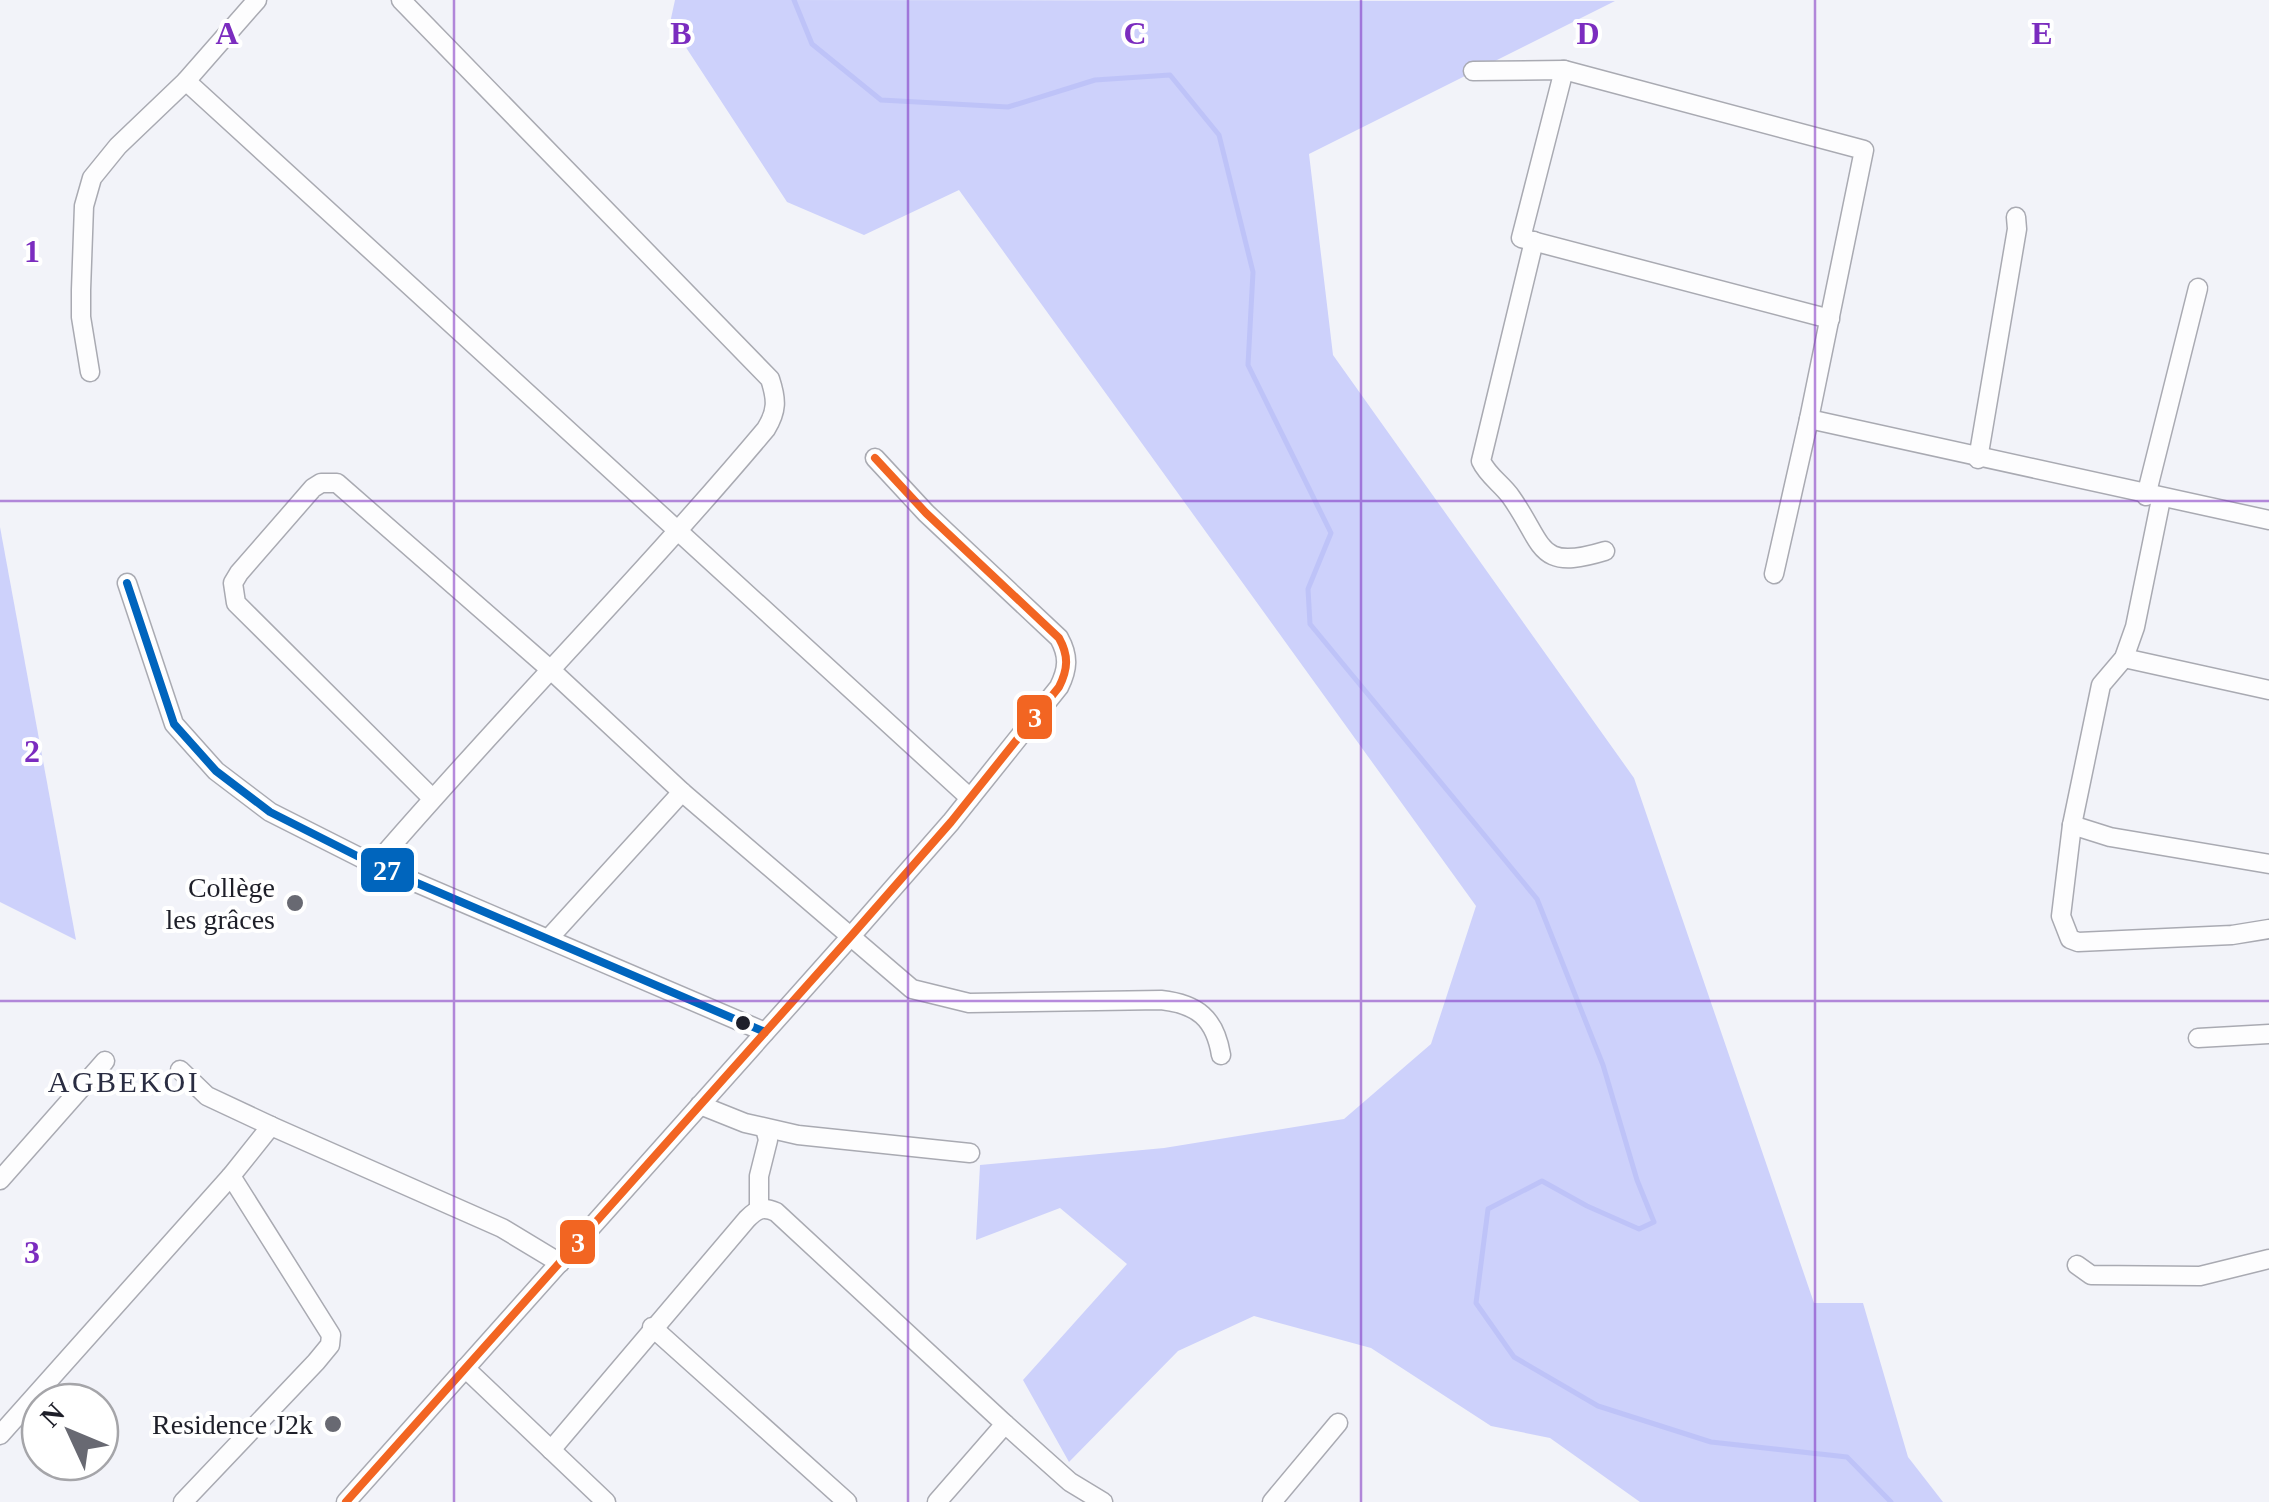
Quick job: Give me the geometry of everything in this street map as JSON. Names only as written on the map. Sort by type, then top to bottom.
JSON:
[{"type":"street","points":[[90,372],[81,290],[84,206],[92,178],[257,0]]},
{"type":"street","points":[[375,865],[432,798],[678,533],[766,430],[775,414],[776,398],[770,379],[401,0]]},
{"type":"street","points":[[1473,70],[1564,70],[1864,150],[1774,574]]},
{"type":"street","points":[[1564,70],[1521,238],[1830,318]]},
{"type":"street","points":[[186,81],[970,798]]},
{"type":"street","points":[[1978,459],[2017,230],[2016,217]]},
{"type":"street","points":[[1534,242],[1481,460],[1485,470],[1510,496],[1547,554],[1561,561],[1605,552]]},
{"type":"street","points":[[2198,288],[2153,497],[2135,627],[2124,658],[2101,685],[2072,825],[2060,916],[2070,939],[2078,942],[2232,935],[2269,929]]},
{"type":"street","points":[[1809,419],[2269,520]]},
{"type":"street","points":[[347,1502],[852,935],[970,798],[1067,672],[1067,651],[1060,638],[926,513],[875,458]]},
{"type":"street","points":[[432,798],[236,603],[233,582],[239,573],[321,483],[338,483],[552,670],[682,792],[912,989],[969,1003],[1183,1003],[1202,1014],[1217,1033],[1221,1055]]},
{"type":"street","points":[[127,583],[174,724],[216,771],[270,812],[375,865],[765,1032]]},
{"type":"street","points":[[2124,658],[2269,690]]},
{"type":"street","points":[[550,938],[682,792]]},
{"type":"street","points":[[2072,825],[2110,837],[2269,864]]},
{"type":"street","points":[[2198,1038],[2269,1034]]},
{"type":"street","points":[[0,1180],[105,1062]]},
{"type":"street","points":[[180,1070],[207,1096],[502,1228],[560,1263]]},
{"type":"street","points":[[700,1105],[798,1135],[970,1153]]},
{"type":"street","points":[[0,1435],[271,1126]]},
{"type":"street","points":[[551,1450],[652,1327],[759,1208],[759,1176],[768,1140],[765,1128]]},
{"type":"street","points":[[184,1502],[316,1362],[330,1345],[332,1335],[231,1176]]},
{"type":"street","points":[[759,1208],[776,1212],[1070,1482],[1103,1502]]},
{"type":"street","points":[[2077,1265],[2091,1275],[2200,1276],[2269,1259]]},
{"type":"street","points":[[652,1327],[847,1502]]},
{"type":"street","points":[[465,1368],[606,1502]]},
{"type":"street","points":[[1272,1502],[1338,1423]]},
{"type":"street","points":[[938,1502],[1005,1424]]},
{"type":"shaded area","points":[[675,0],[1615,1],[1309,154],[1333,355],[1634,778],[1814,1303],[1863,1303],[1908,1457],[1943,1502],[1640,1502],[1550,1438],[1491,1426],[1371,1348],[1254,1316],[1178,1351],[1069,1462],[1023,1380],[1127,1264],[1060,1208],[976,1240],[980,1165],[1164,1148],[1344,1119],[1431,1044],[1476,906],[959,190],[864,235],[787,202],[670,23]]},
{"type":"shaded area","points":[[0,527],[76,940],[0,902]]},
{"type":"waterway","points":[[794,0],[812,44],[881,100],[1008,107],[1095,80],[1170,75],[1219,135],[1253,272],[1248,365],[1331,533],[1308,589],[1310,624],[1537,899],[1603,1065],[1637,1180],[1654,1222],[1639,1229],[1542,1181],[1488,1209],[1476,1303],[1514,1357],[1598,1406],[1711,1442],[1847,1457],[1891,1502]]},
{"type":"transit line","name":"3","points":[[346,1502],[951,822],[1059,687],[1066,662],[1059,638],[926,513],[875,458]]},
{"type":"transit line","name":"27","points":[[127,583],[174,724],[216,771],[270,812],[375,865],[765,1032]]},
{"type":"place","name":"Collège les grâces","points":[[295,903]]},
{"type":"place","name":"Residence J2k","points":[[333,1424]]},
{"type":"district","name":"AGBEKOI","points":[[124,1081]]}]
